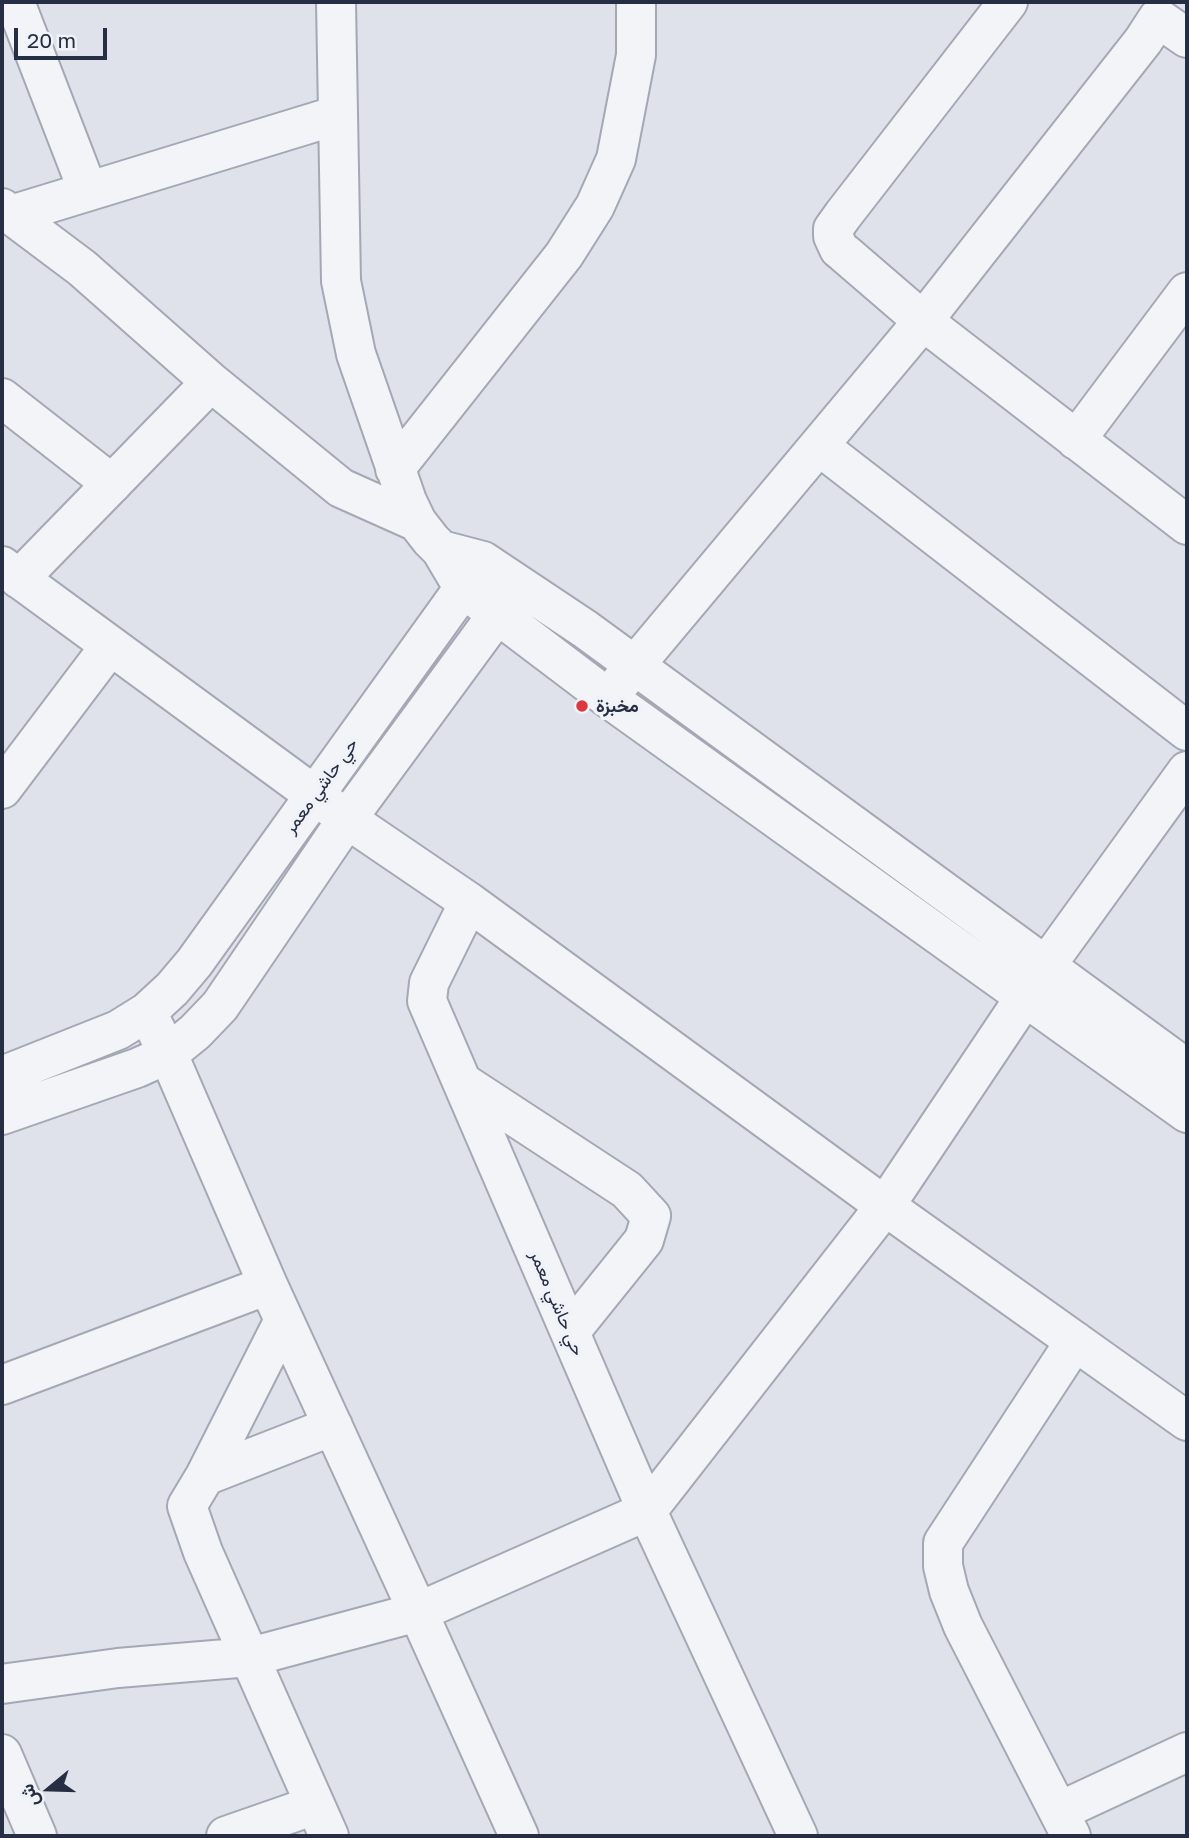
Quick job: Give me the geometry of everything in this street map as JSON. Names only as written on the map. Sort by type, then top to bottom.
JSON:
[{"type":"street","points":[[15,2],[88,191]]},
{"type":"street","points":[[336,2],[341,281],[356,354],[395,469],[429,536]]},
{"type":"street","points":[[395,469],[564,255],[596,206],[615,159],[636,55],[636,2]]},
{"type":"street","points":[[1008,2],[833,229],[833,236],[839,249],[923,321],[1187,525]]},
{"type":"street","points":[[608,698],[923,321],[1159,19]]},
{"type":"street","points":[[7,211],[88,191],[338,115]]},
{"type":"street","points":[[7,211],[82,268],[211,382],[341,488],[429,536],[473,575],[508,600],[636,665],[1035,982],[1187,1113]]},
{"type":"street","points":[[1076,440],[1187,292]]},
{"type":"street","points":[[211,382],[112,484],[10,573],[347,819],[469,902],[885,1206],[1187,1421]]},
{"type":"street","points":[[2,398],[112,484]]},
{"type":"street","points":[[819,446],[1187,731]]},
{"type":"street","name":"حي حاشي معمر","points":[[2,1076],[118,1030],[147,1012],[172,989],[473,575]]},
{"type":"street","points":[[508,600],[556,660],[608,698],[1035,982],[1187,1069]]},
{"type":"street","points":[[2,1115],[137,1068],[168,1054],[195,1032],[220,1006],[347,819],[508,600]]},
{"type":"street","points":[[2,789],[110,646]]},
{"type":"street","points":[[2,1685],[118,1668],[250,1657],[418,1612],[647,1511],[885,1206],[1035,982],[1187,771]]},
{"type":"street","name":"حي حاشي معمر","points":[[469,902],[429,983],[427,1001],[647,1511],[798,1836]]},
{"type":"street","points":[[147,1012],[519,1836]]},
{"type":"street","points":[[462,1082],[627,1190],[651,1216],[644,1240],[570,1332]]},
{"type":"street","points":[[2,1385],[268,1285]]},
{"type":"street","points":[[226,1836],[322,1821],[203,1552],[187,1506],[284,1320]]},
{"type":"street","points":[[1075,1341],[943,1543],[943,1566],[949,1591],[963,1626],[1065,1824],[1187,1752]]},
{"type":"street","points":[[205,1476],[332,1426]]},
{"type":"street","points":[[2,1754],[37,1836]]},
{"type":"place","name":"مخبزة","points":[[582,706]]}]
